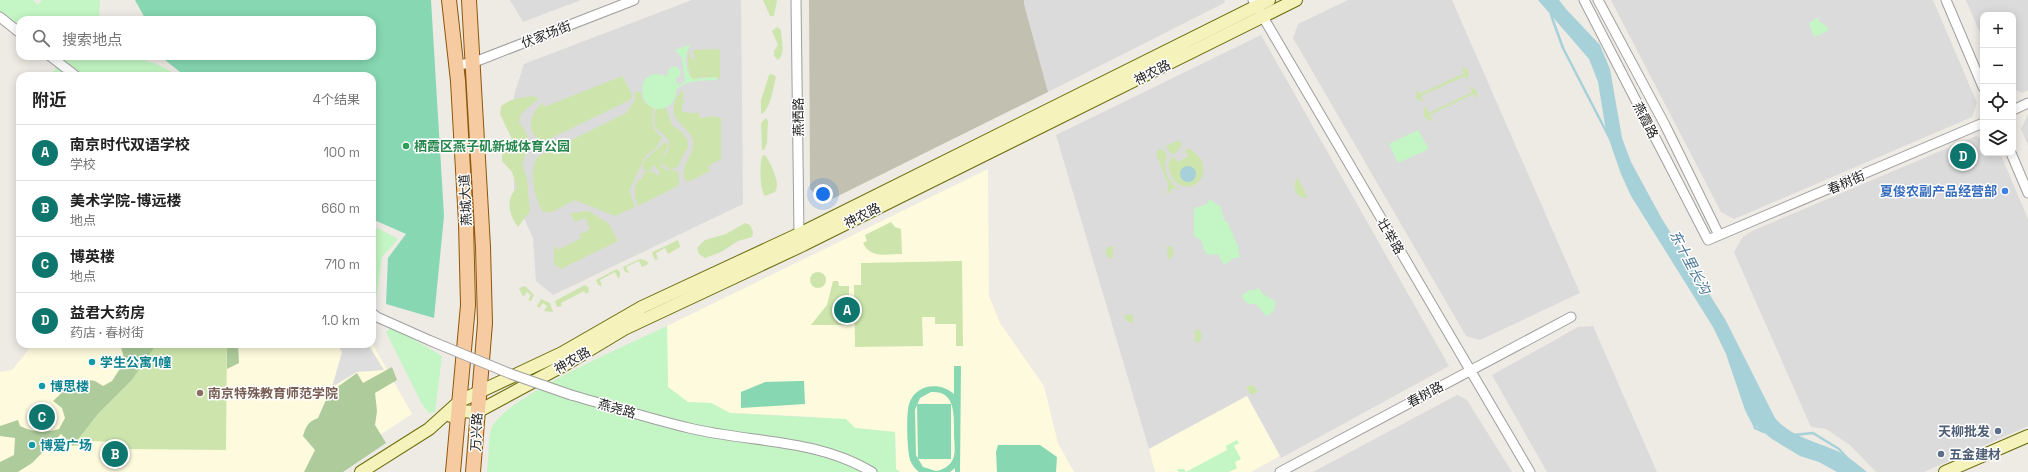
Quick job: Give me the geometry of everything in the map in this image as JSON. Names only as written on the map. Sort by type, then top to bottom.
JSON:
[{"type":"main road","name":"燕城大道","points":[[449,0],[456,65],[466,223],[468,306],[459,406]]},
{"type":"main road","name":"燕城大道","points":[[469,0],[483,246],[484,315],[479,392]]},
{"type":"main road","name":"万兴路","points":[[473,472],[476,412],[479,392]]},
{"type":"main road","name":"万兴路","points":[[452,472],[459,406]]},
{"type":"street","name":"伏家场街","points":[[456,65],[472,63],[634,0]]},
{"type":"street","name":"燕栖路","points":[[796,0],[800,234]]},
{"type":"street","name":"神农路","points":[[476,412],[566,364],[624,329],[803,245],[1257,8],[1269,0]]},
{"type":"street","name":"神农路","points":[[361,472],[429,429],[479,392],[562,353],[642,307],[800,234],[1257,8],[1296,0]]},
{"type":"street","name":"燕霞路","points":[[1584,0],[1708,240]]},
{"type":"street","name":"燕霞路","points":[[1598,0],[1665,125],[1719,235]]},
{"type":"street","points":[[1946,0],[1982,84]]},
{"type":"street","name":"壮举路","points":[[1257,8],[1530,472]]},
{"type":"street","points":[[0,18],[16,30]]},
{"type":"street","points":[[55,60],[71,72]]},
{"type":"street","points":[[2016,109],[2028,103]]},
{"type":"street","name":"春树街","points":[[1708,240],[1980,124]]},
{"type":"street","points":[[2012,156],[2028,193]]},
{"type":"street","name":"燕尧路","points":[[376,315],[431,341],[511,374],[572,395],[690,428],[799,445],[832,453],[872,472]]},
{"type":"street","name":"春树路","points":[[1280,472],[1571,317]]},
{"type":"street","points":[[459,406],[476,412]]},
{"type":"street","points":[[1945,472],[2028,436]]},
{"type":"shaded area","points":[[510,0],[581,0],[523,22]]},
{"type":"shaded area","points":[[692,0],[741,0],[743,204],[553,295],[536,281],[533,238],[514,197],[514,95],[524,64]]},
{"type":"shaded area","points":[[809,0],[1024,0],[1048,92],[832,199],[826,201],[820,199],[810,189]]},
{"type":"shaded area","points":[[1024,0],[1225,0],[1224,3],[1048,92]]},
{"type":"shaded area","points":[[1348,0],[1452,0],[1580,293],[1480,340],[1466,336],[1293,38],[1298,24]]},
{"type":"shaded area","points":[[1611,0],[1933,0],[1977,103],[1972,117],[1734,219],[1721,212]]},
{"type":"shaded area","points":[[1966,0],[2028,0],[2028,90],[2022,93],[2016,90],[2016,12],[1980,12],[1980,33]]},
{"type":"shaded area","points":[[1261,35],[1449,366],[1281,458],[1247,396],[1149,449],[1056,135]]},
{"type":"shaded area","points":[[2028,114],[2028,145],[2021,129]]},
{"type":"shaded area","points":[[1976,136],[1980,138],[1980,156],[2001,156],[2028,219],[2028,426],[1924,472],[1876,472],[1850,445],[1826,429],[1811,427],[1734,252],[1743,237],[1752,231]]},
{"type":"shaded area","points":[[988,169],[989,296],[1000,323],[1044,386],[1058,443],[1074,472],[900,472],[896,469],[895,432],[855,428],[816,417],[730,413],[711,403],[688,402],[668,388],[667,326]]},
{"type":"shaded area","points":[[1593,326],[1657,472],[1547,472],[1492,375],[1578,327]]},
{"type":"shaded area","name":"南京特殊教育师范学院","points":[[30,348],[375,348],[412,414],[323,472],[0,472],[0,372],[12,370]]},
{"type":"shaded area","points":[[340,348],[370,348],[384,370],[357,372],[332,387],[342,352]]},
{"type":"shaded area","points":[[1457,395],[1467,400],[1512,472],[1313,472]]},
{"type":"shaded area","points":[[1247,396],[1280,456],[1251,472],[1155,472],[1149,449]]},
{"type":"green space","points":[[0,0],[33,0],[38,5],[42,0],[100,0],[99,16],[16,16],[16,28],[0,16]]},
{"type":"green space","name":"栖霞区燕子矶新城体育公园","points":[[135,0],[431,0],[444,216],[434,318],[386,304],[388,258],[406,234],[376,221],[376,72],[180,72],[165,60],[376,60],[376,16],[144,16]]},
{"type":"green space","points":[[763,0],[777,0],[774,16],[770,16]]},
{"type":"green space","points":[[1819,17],[1819,21],[1828,28],[1828,31],[1814,37],[1809,23]]},
{"type":"green space","points":[[777,27],[781,30],[782,46],[782,54],[778,60],[774,56],[774,51],[778,45],[772,31]]},
{"type":"green space","points":[[692,44],[689,47],[686,56],[690,76],[693,79],[717,77],[717,80],[695,81],[685,84],[676,90],[674,100],[670,105],[658,109],[651,107],[645,101],[642,92],[643,84],[647,78],[655,74],[667,76],[669,69],[675,66],[681,71],[680,76],[676,78],[676,82],[679,85],[685,81],[682,58],[675,50]]},
{"type":"green space","points":[[720,49],[720,78],[699,77],[699,81],[691,79],[688,66],[688,51],[692,60],[695,59],[692,50]]},
{"type":"green space","points":[[59,60],[144,60],[164,67],[171,72],[53,72],[60,61]]},
{"type":"green space","points":[[1461,67],[1465,68],[1469,72],[1468,80],[1465,76],[1421,96],[1423,102],[1415,98],[1417,89],[1420,94],[1464,73]]},
{"type":"green space","points":[[772,74],[776,77],[771,98],[767,108],[761,114],[761,100],[769,75]]},
{"type":"green space","points":[[622,76],[631,92],[632,97],[630,100],[543,142],[533,134],[531,129],[532,118],[542,103],[544,107]]},
{"type":"green space","points":[[1470,86],[1477,91],[1477,99],[1473,94],[1430,115],[1433,121],[1424,117],[1424,108],[1426,107],[1429,113],[1472,92]]},
{"type":"green space","points":[[683,90],[683,101],[686,102],[682,103],[682,112],[689,112],[690,114],[699,112],[699,118],[717,116],[718,118],[721,118],[721,159],[708,166],[710,171],[688,182],[684,179],[684,167],[692,150],[693,141],[688,132],[677,120],[674,111],[676,98]]},
{"type":"green space","points":[[640,91],[644,102],[654,109],[652,118],[653,125],[658,134],[662,137],[654,150],[646,155],[630,189],[635,207],[615,216],[575,200],[552,212],[543,212],[535,192],[533,177],[533,170],[537,157],[626,113],[635,100],[635,93]]},
{"type":"green space","points":[[531,96],[539,98],[521,114],[519,123],[523,127],[528,137],[528,148],[522,164],[527,179],[530,211],[518,227],[512,217],[510,207],[511,197],[517,188],[512,172],[502,161],[502,151],[512,139],[500,114],[501,106],[511,100]]},
{"type":"green space","points":[[666,108],[672,125],[682,132],[688,141],[688,147],[678,166],[671,170],[662,164],[661,161],[668,151],[669,141],[656,128],[654,122],[656,109]]},
{"type":"green space","points":[[766,118],[768,121],[767,143],[764,150],[762,150],[761,123]]},
{"type":"green space","points":[[1418,130],[1428,148],[1427,150],[1398,163],[1389,144]]},
{"type":"green space","points":[[1179,140],[1182,145],[1175,154],[1170,153],[1166,146]]},
{"type":"green space","points":[[665,142],[668,145],[661,163],[664,169],[678,171],[678,186],[638,206],[634,192],[635,186],[639,179],[641,180],[645,171],[656,173],[657,176],[660,173],[654,165],[652,166],[651,172],[643,169],[643,163]]},
{"type":"green space","points":[[1189,148],[1201,160],[1203,171],[1201,179],[1196,184],[1183,186],[1176,182],[1171,175],[1168,164],[1172,156],[1178,162],[1188,156],[1185,150]]},
{"type":"green space","points":[[1159,149],[1162,149],[1167,155],[1165,165],[1166,173],[1174,185],[1178,188],[1172,189],[1167,196],[1168,184],[1156,154]]},
{"type":"green space","points":[[763,155],[766,156],[775,174],[777,184],[775,192],[765,196],[762,189],[761,176],[761,163]]},
{"type":"green space","points":[[1298,178],[1308,198],[1300,197],[1296,192],[1295,185]]},
{"type":"green space","points":[[1209,199],[1221,207],[1224,220],[1228,223],[1241,257],[1234,258],[1224,265],[1218,254],[1210,255],[1205,252],[1201,240],[1194,236],[1194,210],[1196,207],[1200,207],[1208,203]]},
{"type":"green space","points":[[589,211],[609,224],[618,241],[561,269],[554,264],[554,246],[558,250],[581,238],[579,235],[590,229],[585,218],[575,222],[570,213]]},
{"type":"green space","points":[[891,222],[895,227],[901,229],[902,254],[874,254],[866,248],[863,243],[867,241],[865,235]]},
{"type":"green space","points":[[745,223],[750,225],[753,232],[752,237],[738,241],[721,252],[705,258],[699,254],[697,248],[705,240],[726,234]]},
{"type":"green space","points":[[376,227],[398,239],[382,257],[376,299]]},
{"type":"green space","points":[[678,240],[680,247],[668,254],[665,248],[656,253],[658,259],[655,260],[652,253],[653,252]]},
{"type":"green space","points":[[1113,245],[1113,259],[1109,258],[1105,253],[1107,248]]},
{"type":"green space","points":[[1167,246],[1172,247],[1174,252],[1173,256],[1168,260]]},
{"type":"green space","points":[[640,259],[647,261],[648,264],[642,267],[639,261],[626,267],[629,273],[625,272],[623,267]]},
{"type":"green space","points":[[962,261],[963,346],[956,346],[956,324],[935,324],[935,317],[922,317],[923,346],[855,347],[854,285],[861,285],[861,263]]},
{"type":"green space","points":[[617,269],[620,272],[620,277],[618,278],[615,272],[600,280],[602,286],[598,285],[596,280]]},
{"type":"green space","points":[[818,272],[825,277],[826,280],[821,287],[818,288],[811,283],[810,280],[815,273]]},
{"type":"green space","points":[[833,281],[838,281],[839,286],[849,286],[849,325],[811,325],[827,305]]},
{"type":"green space","points":[[585,285],[588,287],[589,292],[586,294],[584,291],[561,303],[562,306],[557,307],[555,301]]},
{"type":"green space","points":[[525,286],[534,295],[531,301],[528,300],[531,295],[527,292],[523,297],[519,288]]},
{"type":"green space","points":[[1258,287],[1263,294],[1275,301],[1274,310],[1266,316],[1256,304],[1248,304],[1241,296],[1250,290],[1256,290]]},
{"type":"green space","points":[[541,299],[550,303],[553,312],[544,311],[547,306],[543,303],[539,308],[537,306]]},
{"type":"green space","points":[[1124,315],[1133,315],[1133,323],[1126,321]]},
{"type":"green space","points":[[667,326],[668,387],[688,402],[711,403],[730,413],[846,419],[855,428],[895,432],[896,469],[900,472],[487,472],[489,442],[492,427],[502,414],[545,386],[572,371]]},
{"type":"green space","points":[[390,328],[394,328],[442,356],[435,412],[429,413],[422,404],[386,332]]},
{"type":"green space","points":[[1195,329],[1200,331],[1202,336],[1200,341],[1195,343]]},
{"type":"green space","points":[[121,348],[154,348],[132,380],[98,414],[73,446],[61,434],[32,463],[18,472],[0,472],[0,462],[14,455],[15,438],[0,436],[0,426],[18,420],[20,426],[30,430],[44,432],[59,429],[65,418],[62,408],[53,401],[68,387],[83,379],[95,381],[103,386],[112,381],[125,361]]},
{"type":"green space","points":[[154,348],[227,348],[226,450],[126,449],[125,442],[88,441],[87,445],[73,446],[98,414],[132,380]]},
{"type":"green space","points":[[227,348],[238,348],[239,363],[227,369]]},
{"type":"green space","points":[[954,366],[961,366],[960,472],[955,472],[955,468],[950,472],[919,472],[912,464],[909,455],[907,424],[908,409],[912,397],[922,389],[935,386],[942,387],[954,394]],"holes":[[[931,392],[939,392],[945,395],[952,406],[955,450],[950,464],[944,469],[936,471],[923,467],[916,455],[915,410],[920,398]]]},
{"type":"green space","points":[[392,367],[397,380],[375,393],[377,411],[375,425],[386,443],[343,472],[304,472],[315,450],[303,436],[306,427],[318,418],[329,393],[357,373],[363,383]]},
{"type":"green space","points":[[804,381],[805,404],[741,408],[741,392],[765,382]]},
{"type":"green space","points":[[1251,385],[1258,391],[1251,395],[1246,387]]},
{"type":"green space","points":[[917,404],[951,404],[951,459],[918,459]]},
{"type":"green space","points":[[1237,440],[1239,443],[1234,446],[1241,459],[1235,462],[1237,468],[1229,472],[1186,472],[1227,450],[1226,446]]},
{"type":"green space","points":[[998,445],[1040,445],[1057,457],[1056,472],[997,472],[996,452]]},
{"type":"green space","points":[[1177,469],[1184,469],[1186,472],[1179,472]]},
{"type":"water","points":[[1538,0],[1559,0],[1600,45],[1610,69],[1622,138],[1631,162],[1662,219],[1725,319],[1775,418],[1788,430],[1841,453],[1867,472],[1837,472],[1819,462],[1800,456],[1772,439],[1751,422],[1745,410],[1726,354],[1713,327],[1631,196],[1621,174],[1606,131],[1598,82],[1589,59]]},
{"type":"water","points":[[1188,166],[1195,171],[1196,174],[1191,181],[1188,182],[1181,177],[1180,174],[1185,167]]},
{"type":"waterway","name":"东十里长沟","points":[[1551,15],[1563,48],[1609,137]]},
{"type":"waterway","name":"东十里长沟","points":[[1753,422],[1755,428],[1764,432]]},
{"type":"waterway","name":"东十里长沟","points":[[1793,435],[1813,433],[1839,449],[1849,460]]},
{"type":"place","name":"栖霞区燕子矶新城体育公园","points":[[406,146]]},
{"type":"place","name":"益君大药房","points":[[1963,156]]},
{"type":"place","name":"夏俊农副产品经营部","points":[[2005,191]]},
{"type":"place","name":"南京时代双语学校","points":[[847,310]]},
{"type":"place","name":"学生公寓1幢","points":[[92,362]]},
{"type":"place","name":"博思楼","points":[[42,386]]},
{"type":"place","name":"南京特殊教育师范学院","points":[[200,393]]},
{"type":"place","name":"博英楼","points":[[42,417]]},
{"type":"place","name":"天柳批发","points":[[1998,431]]},
{"type":"place","name":"博爱广场","points":[[32,445]]},
{"type":"place","name":"美术学院-博远楼","points":[[115,454]]},
{"type":"place","name":"五金建材","points":[[1941,454]]}]
